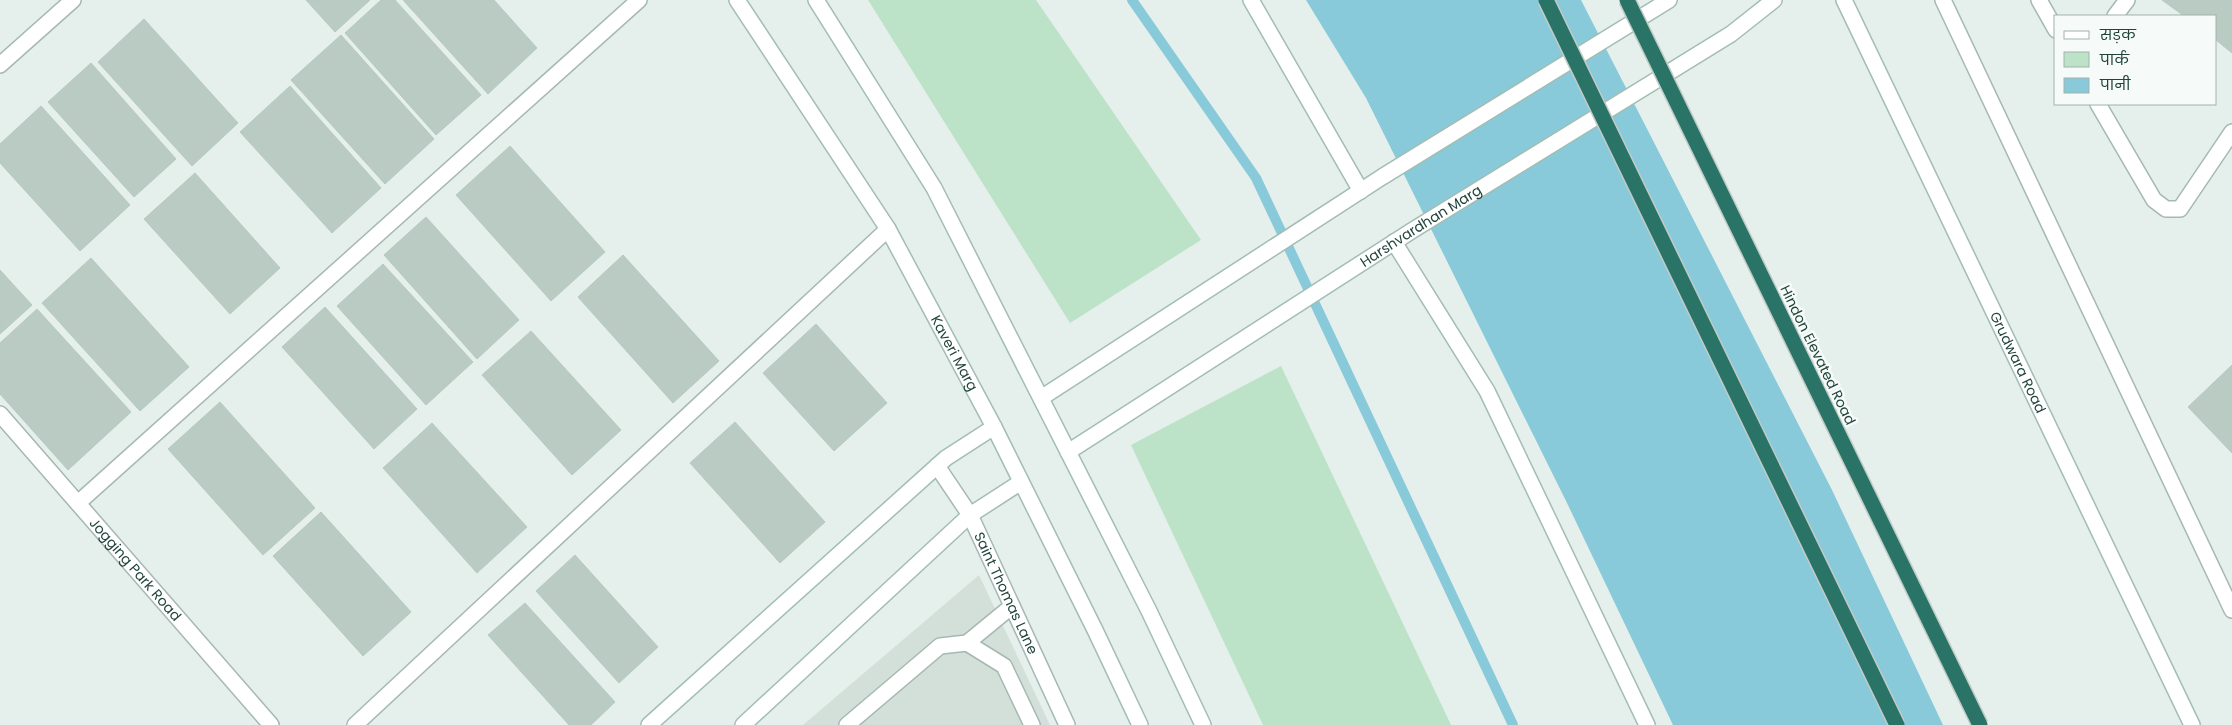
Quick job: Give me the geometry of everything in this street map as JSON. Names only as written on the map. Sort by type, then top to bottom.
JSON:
[{"type":"highway","points":[[1546,0],[1897,725]]},
{"type":"highway","name":"Hindon Elevated Road","points":[[1627,0],[1980,725]]},
{"type":"street","points":[[0,65],[73,0]]},
{"type":"street","points":[[78,503],[639,0]]},
{"type":"street","name":"Kaveri Marg","points":[[737,0],[888,229],[994,427],[1140,725]]},
{"type":"street","points":[[816,0],[934,188],[1149,611],[1203,725]]},
{"type":"street","points":[[1251,0],[1361,191]]},
{"type":"street","points":[[1041,398],[1382,177],[1669,0]]},
{"type":"street","name":"Harshvardhan Marg","points":[[1068,452],[1413,230],[1731,34],[1774,0]]},
{"type":"street","name":"Grudwara Road","points":[[1844,0],[2192,725]]},
{"type":"street","points":[[1943,0],[2232,610]]},
{"type":"street","points":[[2039,0],[2054,26]]},
{"type":"street","points":[[2116,15],[2127,0]]},
{"type":"street","points":[[2099,105],[2154,200],[2166,209],[2180,209],[2232,132]]},
{"type":"street","points":[[355,725],[888,229]]},
{"type":"street","points":[[1394,242],[1487,391],[1647,725]]},
{"type":"street","name":"Jogging Park Road","points":[[0,414],[271,725]]},
{"type":"street","points":[[649,725],[937,466],[994,427]]},
{"type":"street","name":"Saint Thomas Lane","points":[[937,466],[970,515],[1067,725]]},
{"type":"street","points":[[743,725],[970,515],[1021,482]]},
{"type":"street","points":[[847,725],[940,646],[967,643],[1012,606]]},
{"type":"street","points":[[967,643],[1004,666],[1032,725]]},
{"type":"shaded area","points":[[979,575],[1050,725],[803,725]]},
{"type":"green space","points":[[868,0],[1036,0],[1201,240],[1070,323]]},
{"type":"green space","points":[[1281,366],[1451,725],[1263,725],[1131,445]]},
{"type":"water","points":[[1306,0],[1581,0],[1832,490],[1943,725],[1673,725],[1567,503],[1366,98]]},
{"type":"building","points":[[306,0],[370,0],[335,32]]},
{"type":"building","points":[[381,0],[395,0],[481,95],[436,135],[345,33]]},
{"type":"building","points":[[403,0],[494,0],[537,48],[488,94]]},
{"type":"building","points":[[2162,0],[2232,0],[2232,53],[2217,41],[2217,15],[2183,15]]},
{"type":"building","points":[[144,19],[238,123],[192,166],[98,62]]},
{"type":"building","points":[[341,35],[434,139],[385,184],[291,80]]},
{"type":"building","points":[[91,63],[176,159],[134,197],[48,102]]},
{"type":"building","points":[[290,86],[381,188],[332,233],[240,132]]},
{"type":"building","points":[[41,106],[130,205],[80,251],[0,163],[0,144]]},
{"type":"building","points":[[510,146],[605,252],[551,301],[456,195]]},
{"type":"building","points":[[195,173],[280,268],[230,314],[144,219]]},
{"type":"building","points":[[426,217],[519,320],[477,359],[384,255]]},
{"type":"building","points":[[623,255],[719,361],[673,403],[578,297]]},
{"type":"building","points":[[91,258],[189,367],[140,411],[42,303]]},
{"type":"building","points":[[383,264],[473,362],[426,405],[337,306]]},
{"type":"building","points":[[0,270],[32,305],[0,334]]},
{"type":"building","points":[[325,307],[417,409],[374,449],[282,347]]},
{"type":"building","points":[[37,309],[131,412],[68,470],[0,394],[0,343]]},
{"type":"building","points":[[816,324],[887,403],[834,451],[763,373]]},
{"type":"building","points":[[531,331],[621,430],[572,475],[482,375]]},
{"type":"building","points":[[2232,365],[2232,453],[2188,407]]},
{"type":"building","points":[[220,402],[315,508],[263,555],[168,449]]},
{"type":"building","points":[[735,422],[825,522],[780,563],[690,463]]},
{"type":"building","points":[[432,423],[527,527],[477,573],[383,468]]},
{"type":"building","points":[[321,512],[411,612],[363,656],[273,556]]},
{"type":"building","points":[[575,555],[658,647],[619,683],[536,591]]},
{"type":"building","points":[[525,603],[615,702],[591,725],[569,725],[488,635]]},
{"type":"waterway","points":[[1132,0],[1256,178],[1513,725]]}]
